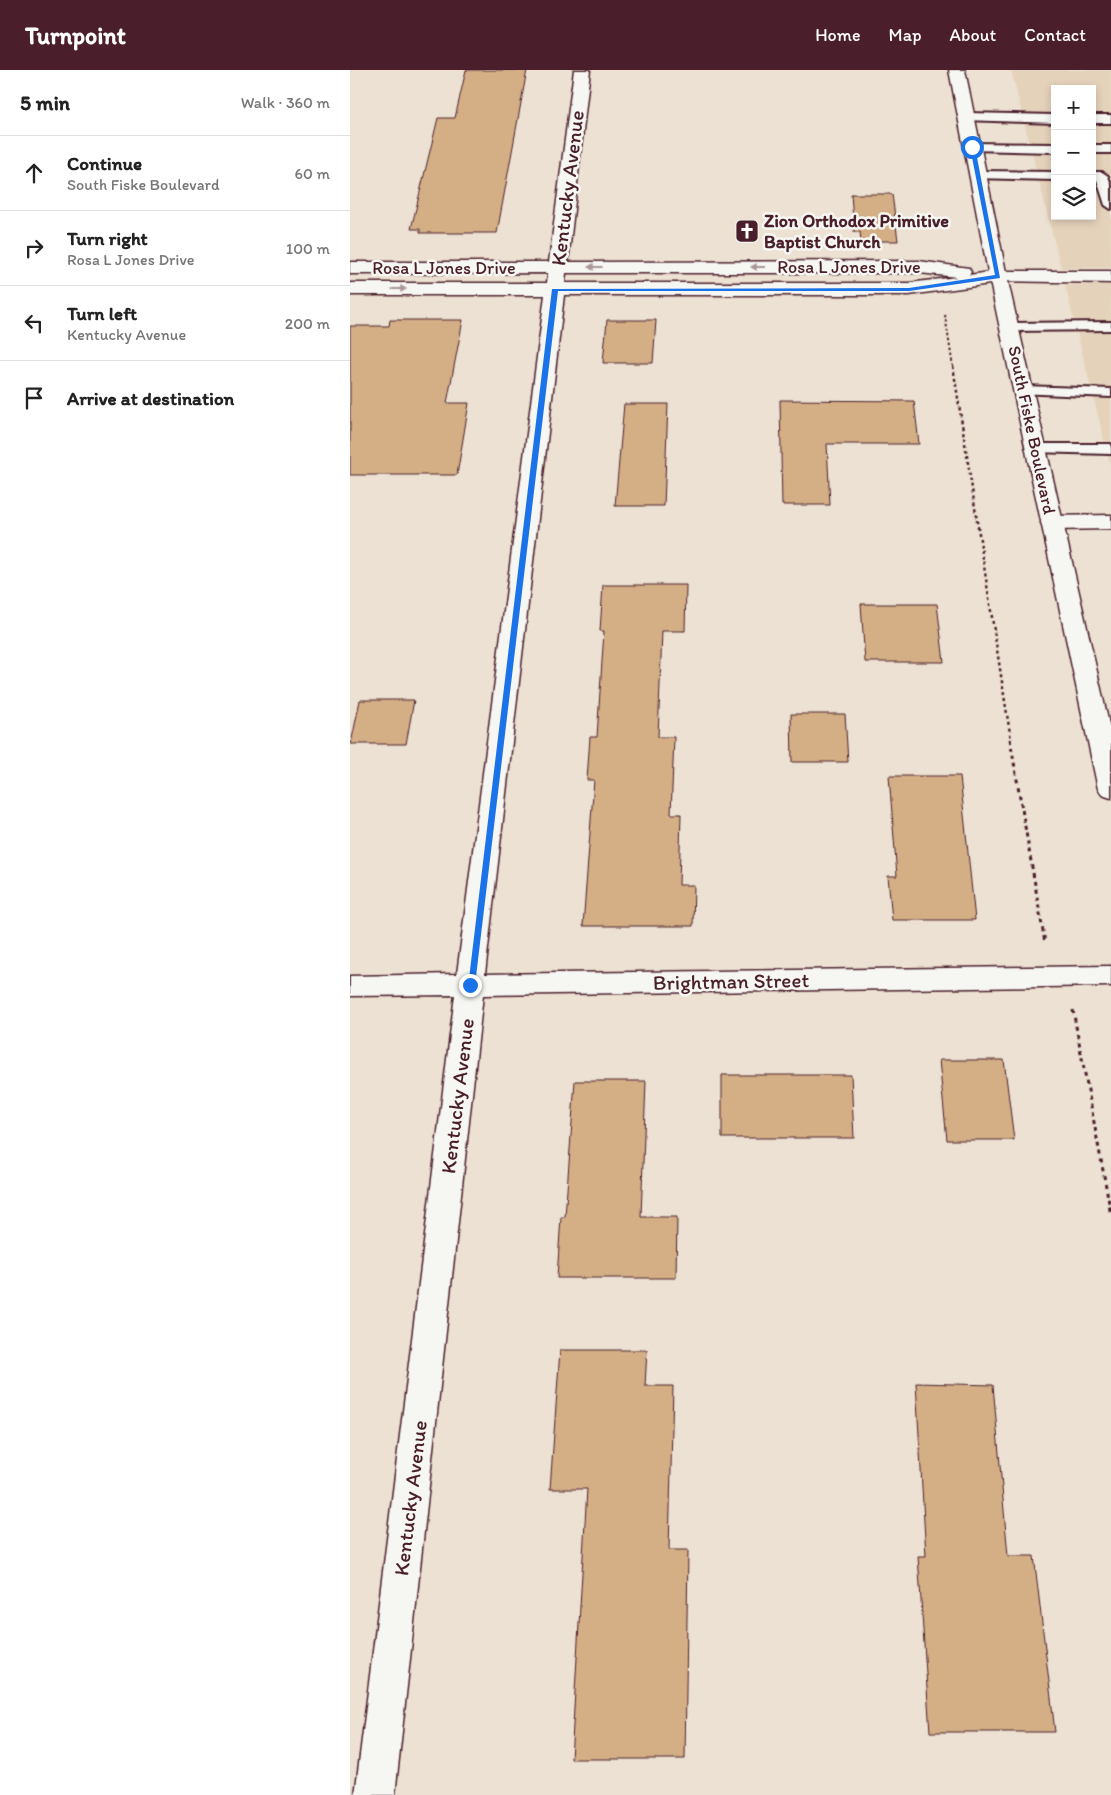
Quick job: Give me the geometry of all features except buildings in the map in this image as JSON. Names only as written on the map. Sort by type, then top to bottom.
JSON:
[{"type":"street","name":"Kentucky Avenue","points":[[375,1795],[470,985],[582,70]]},
{"type":"street","name":"South Fiske Boulevard","points":[[957,70],[998,277],[1111,789]]},
{"type":"street","name":"Rosa L Jones Drive","points":[[350,268],[556,278],[909,289],[998,277],[1111,277]]},
{"type":"street","name":"Rosa L Jones Drive","points":[[350,289],[556,278]]},
{"type":"street","points":[[1052,523],[1111,522]]},
{"type":"street","name":"Brightman Street","points":[[350,986],[1111,976]]},
{"type":"lane","points":[[966,117],[1051,119]]},
{"type":"lane","points":[[1096,119],[1111,119]]},
{"type":"lane","points":[[972,147],[1051,148]]},
{"type":"lane","points":[[1096,148],[1111,149]]},
{"type":"lane","points":[[978,175],[1051,176]]},
{"type":"lane","points":[[1096,176],[1102,176],[1111,205]]},
{"type":"lane","points":[[1009,327],[1111,326]]},
{"type":"lane","points":[[1023,390],[1111,393]]},
{"type":"lane","points":[[1036,449],[1111,449]]},
{"type":"path","points":[[939,312],[946,315],[1011,743],[1046,953],[1073,1006],[1111,1213]]},
{"type":"shaded area","points":[[1011,70],[1111,70],[1111,268],[1061,268]]},
{"type":"shaded area","points":[[1065,285],[1111,285],[1111,467]]},
{"type":"place","name":"Zion Orthodox Primitive Baptist Church","points":[[747,231]]},
{"type":"route","points":[[470,985],[555,289],[909,289],[998,277],[972,147]]}]
